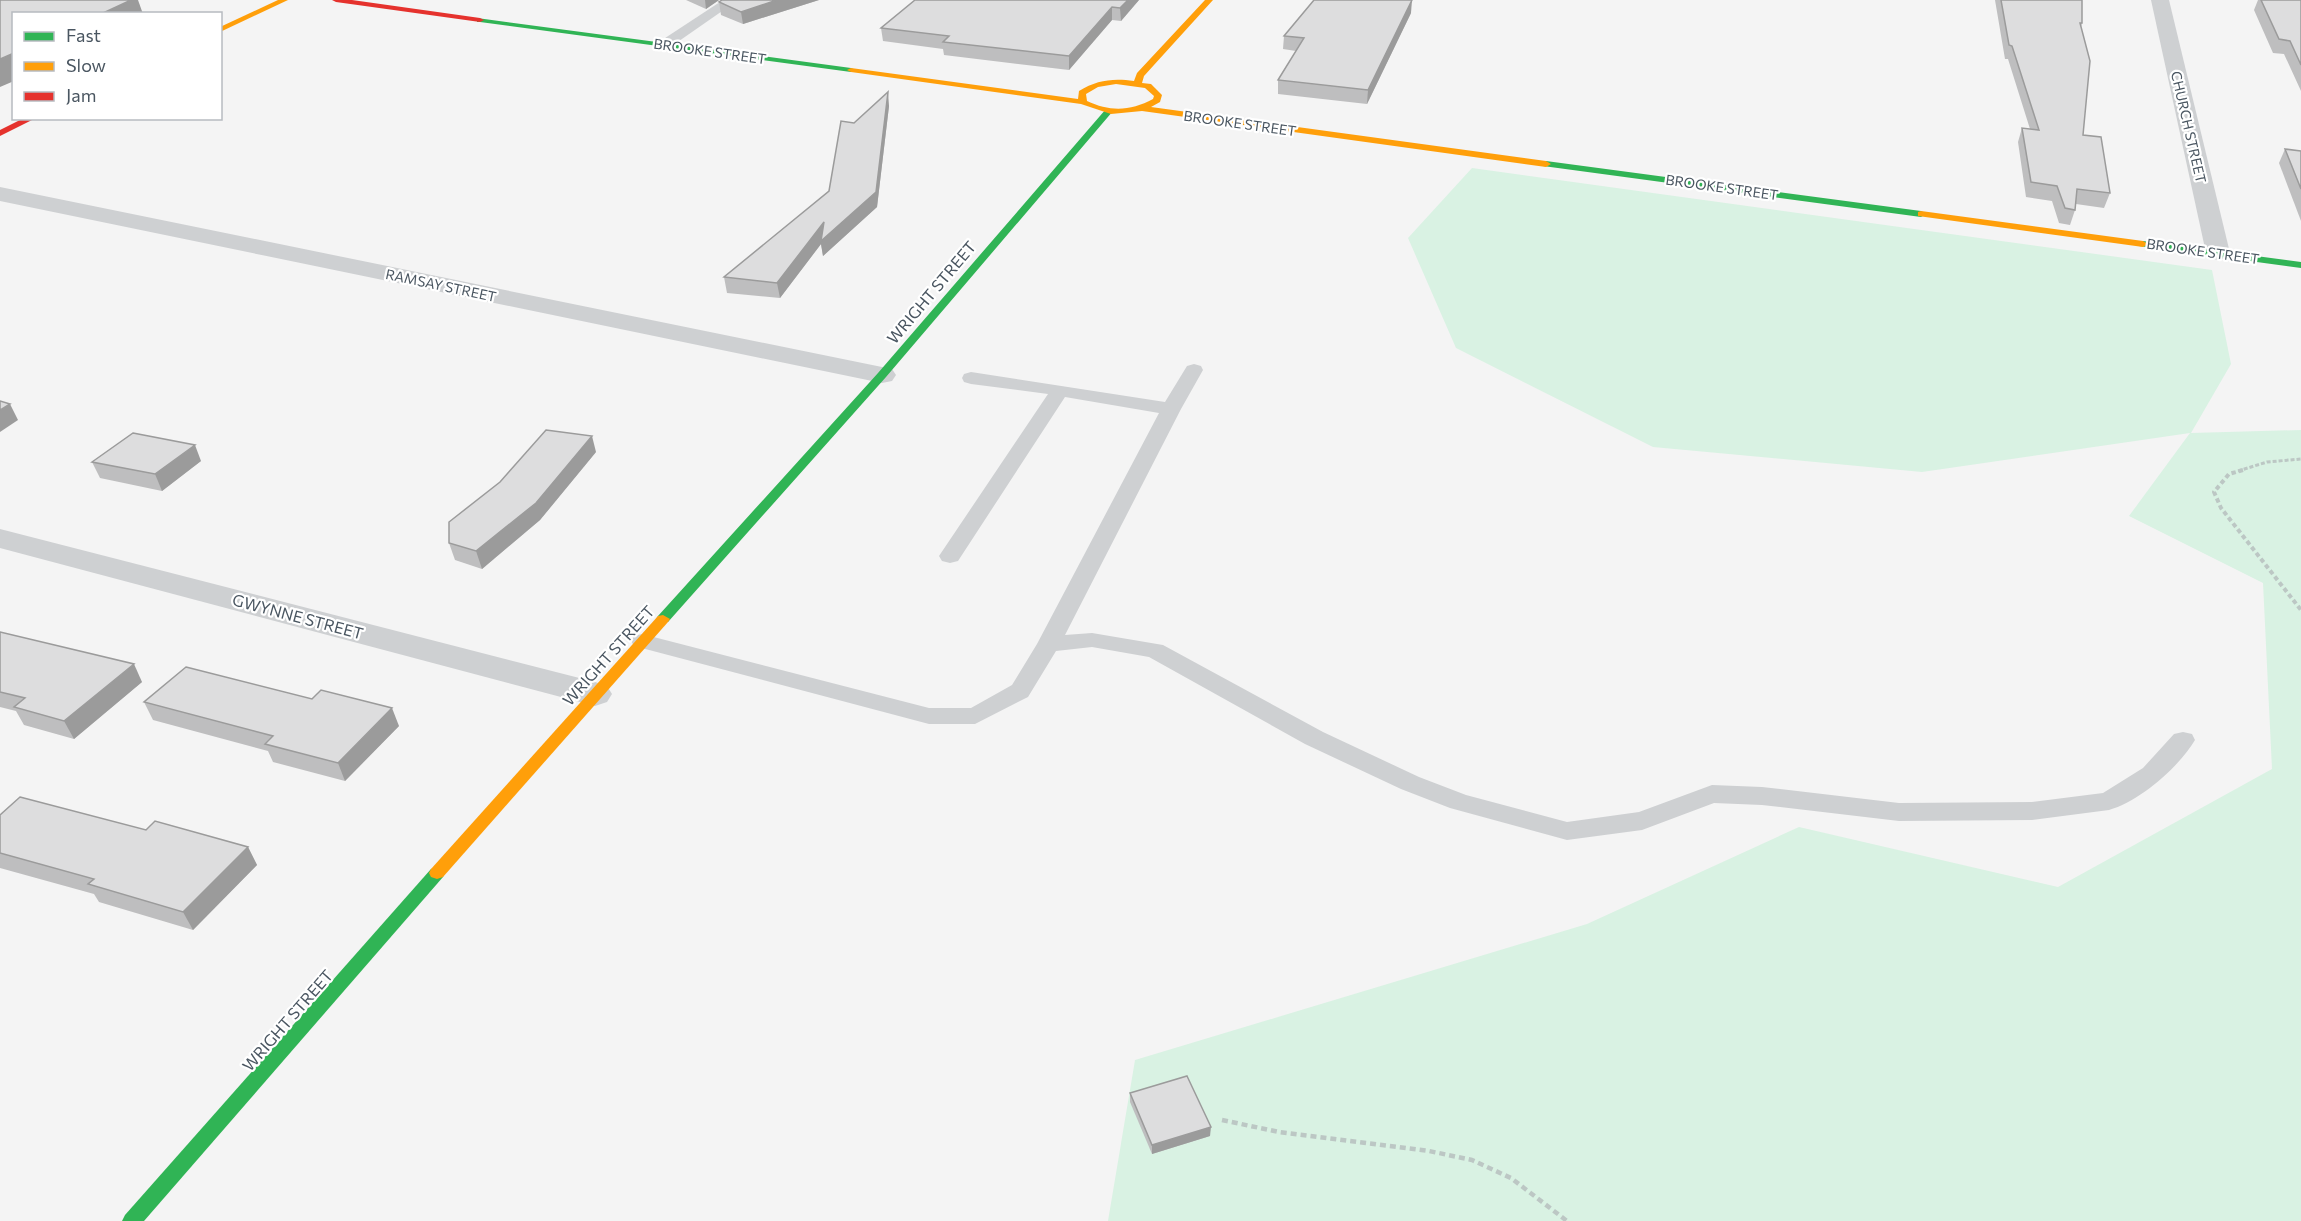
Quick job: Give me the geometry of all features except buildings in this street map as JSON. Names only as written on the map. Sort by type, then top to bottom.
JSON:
[{"type":"street","points":[[222,29],[284,0]]},
{"type":"street","name":"BROOKE STREET","points":[[336,0],[1083,102],[1089,106],[1109,111],[1142,108],[1223,121],[2301,265]]},
{"type":"street","points":[[1138,83],[1140,75],[1209,0]]},
{"type":"street","name":"CHURCH STREET","points":[[2160,0],[2218,253]]},
{"type":"street","points":[[1083,102],[1082,93],[1095,85],[1116,81],[1138,83],[1148,86],[1158,95],[1151,105],[1142,108]]},
{"type":"street","name":"WRIGHT STREET","points":[[132,1221],[595,694],[882,375],[1109,111]]},
{"type":"street","points":[[0,133],[28,120]]},
{"type":"street","name":"RAMSAY STREET","points":[[0,194],[882,375]]},
{"type":"street","name":"GWYNNE STREET","points":[[0,538],[595,694]]},
{"type":"lane","points":[[664,45],[732,0]]},
{"type":"lane","points":[[642,641],[929,716],[975,716],[1020,691],[1049,644],[1171,409],[1194,370]]},
{"type":"lane","points":[[971,378],[1171,409]]},
{"type":"lane","points":[[950,556],[1060,390]]},
{"type":"lane","points":[[1049,644],[1092,640],[1155,650],[1314,738],[1410,783],[1459,802],[1567,831],[1642,821],[1712,794],[1762,796],[1899,812],[2032,811],[2109,801],[2152,774],[2182,740]]},
{"type":"path","points":[[2301,459],[2267,462],[2229,474],[2214,492],[2221,508],[2301,610]]},
{"type":"path","points":[[1222,1120],[1279,1132],[1429,1151],[1472,1160],[1511,1178],[1567,1221]]},
{"type":"green space","points":[[1472,168],[2212,270],[2231,364],[2191,433],[2301,430],[2301,1221],[1108,1221],[1135,1060],[1587,924],[1799,827],[2058,887],[2272,769],[2263,583],[2129,516],[2190,433],[1922,472],[1653,447],[1456,348],[1408,238]]},
{"type":"traffic: fast","points":[[480,20],[851,70]]},
{"type":"traffic: fast","points":[[663,619],[882,375],[1109,111]]},
{"type":"traffic: fast","points":[[1546,164],[1921,214]]},
{"type":"traffic: fast","points":[[2143,244],[2301,265]]},
{"type":"traffic: fast","points":[[132,1221],[437,873]]},
{"type":"traffic: slow","points":[[222,29],[284,0]]},
{"type":"traffic: slow","points":[[1138,83],[1140,75],[1209,0]]},
{"type":"traffic: slow","points":[[851,70],[1083,102]]},
{"type":"traffic: slow","points":[[1116,81],[1148,86],[1158,95],[1157,100],[1139,109],[1120,112],[1101,110],[1083,102],[1082,93],[1095,85],[1116,81]]},
{"type":"traffic: slow","points":[[1142,108],[1546,164]]},
{"type":"traffic: slow","points":[[1921,214],[2143,244]]},
{"type":"traffic: slow","points":[[437,873],[663,619]]},
{"type":"traffic: jam","points":[[336,0],[480,20]]},
{"type":"traffic: jam","points":[[0,133],[28,120]]}]
